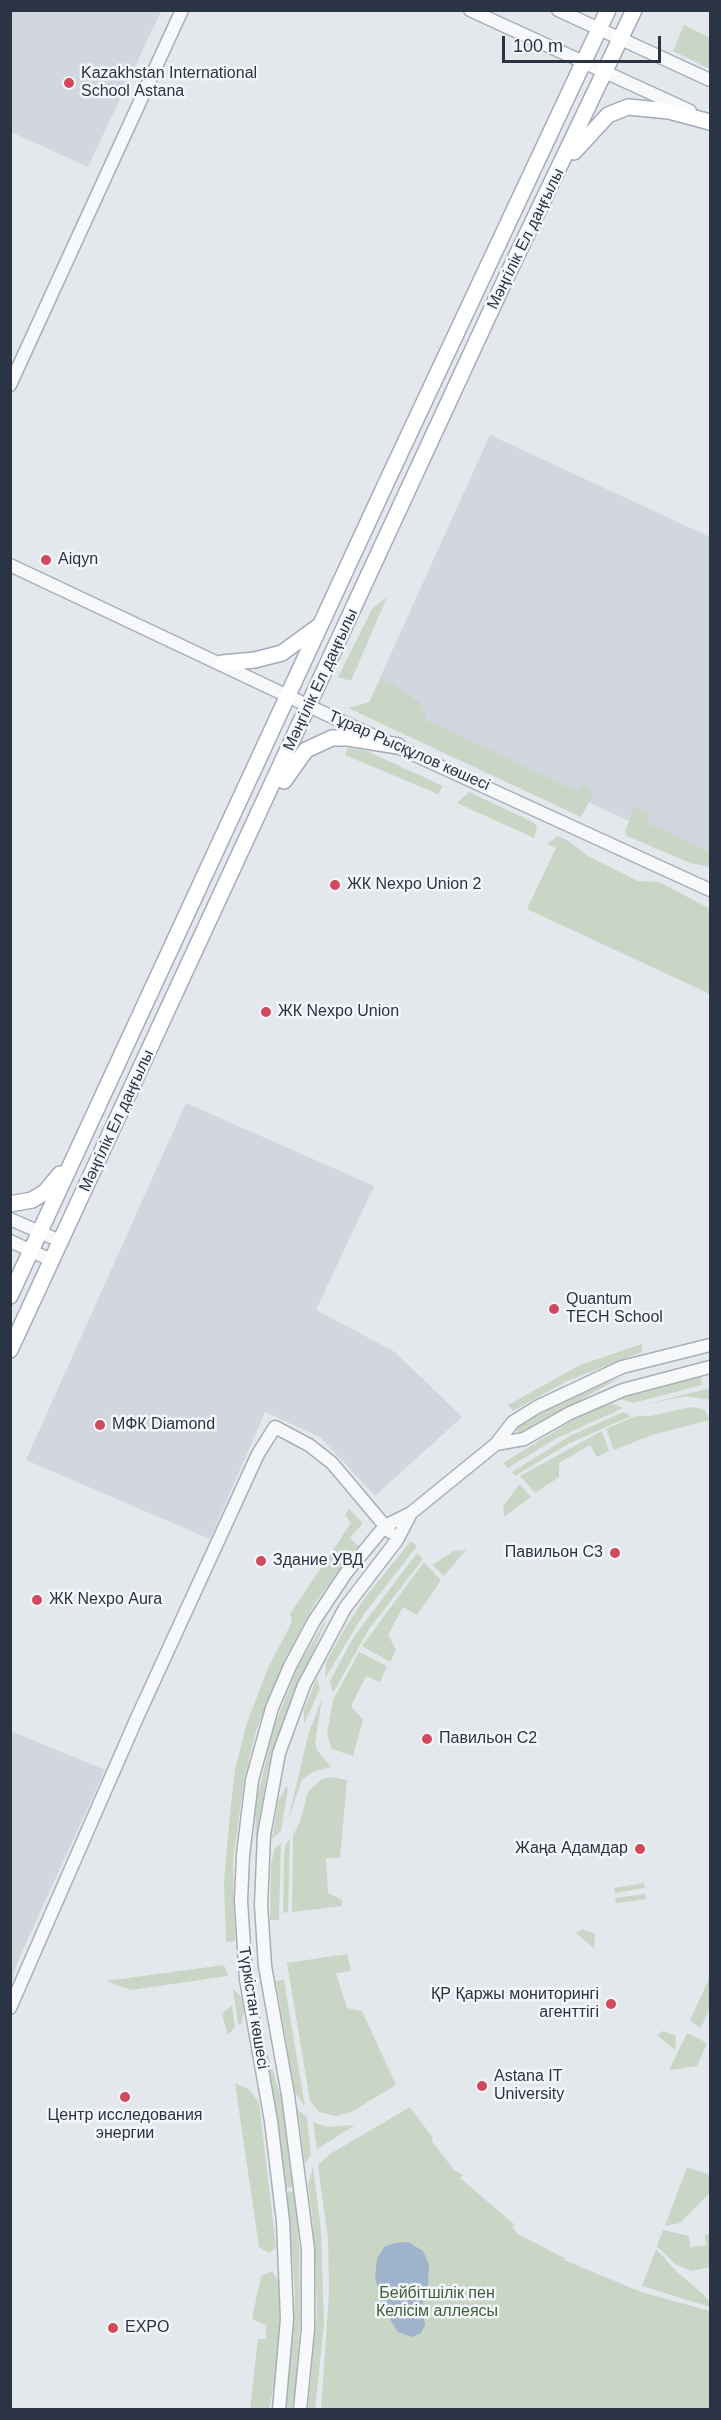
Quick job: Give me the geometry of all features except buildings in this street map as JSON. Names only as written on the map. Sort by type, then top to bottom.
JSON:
[{"type":"main road","name":"Мәңгілік Ел даңғылы","points":[[10,1296],[608,10]]},
{"type":"main road","name":"Мәңгілік Ел даңғылы","points":[[10,1350],[505,280],[634,10]]},
{"type":"main road","points":[[551,187],[584,139],[616,110],[646,107],[711,121]]},
{"type":"main road","points":[[222,663],[255,660],[282,653],[321,624]]},
{"type":"main road","points":[[238,859],[292,767],[306,750],[332,738],[348,738],[398,746]]},
{"type":"main road","points":[[10,1204],[32,1200],[55,1183],[89,1128]]},
{"type":"street","points":[[10,385],[182,10]]},
{"type":"street","points":[[470,10],[711,121]]},
{"type":"street","points":[[558,10],[711,80]]},
{"type":"street","name":"Тұрар Рысқұлов көшесі","points":[[10,565],[288,696],[711,890]]},
{"type":"street","points":[[10,1219],[60,1241]]},
{"type":"street","points":[[10,1241],[51,1260]]},
{"type":"street","name":"Түркістан көшесі","points":[[279,2409],[285,2365],[287,2293],[275,2146],[243,1951],[242,1878],[248,1805],[263,1736],[290,1666],[332,1594],[385,1526],[411,1513],[496,1444],[513,1422],[569,1391],[622,1367],[711,1345]]},
{"type":"street","name":"Түркістан көшесі","points":[[496,1444],[524,1439],[570,1413],[623,1390],[711,1366]]},
{"type":"street","points":[[10,2008],[136,1720],[258,1454],[275,1427],[309,1445],[333,1463],[397,1540]]},
{"type":"street","name":"Түркістан көшесі","points":[[300,2409],[308,2329],[308,2249],[288,2095],[266,1966],[261,1905],[264,1834],[279,1753],[304,1685],[345,1608],[397,1540],[411,1513]]},
{"type":"shaded area","name":"Kazakhstan International School Astana","points":[[11,11],[161,11],[88,167],[11,132]]},
{"type":"shaded area","points":[[490,435],[710,537],[710,858],[369,702]]},
{"type":"shaded area","points":[[186,1103],[374,1186],[316,1310],[395,1352],[462,1417],[375,1496],[320,1437],[265,1412],[210,1539],[26,1460]]},
{"type":"shaded area","points":[[11,1731],[105,1770],[16,1965],[11,1988]]},
{"type":"green space","points":[[684,25],[710,38],[710,69],[673,51]]},
{"type":"green space","points":[[387,597],[351,681],[338,677],[372,609]]},
{"type":"green space","points":[[381,679],[395,685],[419,702],[426,720],[577,791],[586,785],[590,787],[593,795],[581,817],[348,708],[370,702]]},
{"type":"green space","points":[[348,748],[367,751],[443,786],[438,794],[345,755]]},
{"type":"green space","points":[[469,792],[533,822],[537,827],[534,838],[457,803]]},
{"type":"green space","points":[[639,808],[650,813],[646,822],[710,853],[710,867],[690,863],[627,836],[625,831],[634,809]]},
{"type":"green space","points":[[558,836],[588,856],[638,881],[659,882],[710,909],[710,994],[527,909],[556,848],[547,844]]},
{"type":"green space","points":[[642,1344],[642,1352],[567,1381],[513,1411],[508,1405],[580,1365]]},
{"type":"green space","points":[[701,1376],[702,1385],[633,1403],[620,1399]]},
{"type":"green space","points":[[622,1377],[518,1434],[515,1427],[584,1391]]},
{"type":"green space","points":[[710,1388],[710,1400],[686,1396],[644,1405]]},
{"type":"green space","points":[[614,1404],[623,1408],[555,1439],[508,1468],[503,1463],[570,1422],[605,1405]]},
{"type":"green space","points":[[690,1407],[704,1409],[710,1420],[652,1435],[614,1450],[606,1429],[636,1416],[651,1416]]},
{"type":"green space","points":[[623,1412],[631,1416],[568,1444],[515,1476],[512,1472],[570,1436]]},
{"type":"green space","points":[[602,1431],[609,1451],[597,1457],[590,1445],[559,1463],[559,1477],[535,1493],[520,1476]]},
{"type":"green space","points":[[520,1484],[531,1497],[504,1517],[503,1506]]},
{"type":"green space","points":[[349,1509],[363,1523],[350,1538],[358,1546],[315,1603],[286,1657],[256,1731],[244,1780],[233,1861],[235,1941],[226,1942],[224,1882],[229,1825],[235,1770],[247,1723],[268,1668],[292,1622],[290,1614],[351,1523],[345,1515]]},
{"type":"green space","points":[[411,1541],[417,1546],[364,1614],[325,1678],[326,1662],[347,1625],[367,1595]]},
{"type":"green space","points":[[466,1550],[444,1576],[432,1565],[454,1551]]},
{"type":"green space","points":[[417,1553],[423,1559],[369,1629],[333,1693],[330,1681],[353,1638]]},
{"type":"green space","points":[[424,1562],[441,1580],[417,1615],[403,1607],[388,1635],[396,1650],[390,1662],[362,1646]]},
{"type":"green space","points":[[328,1616],[275,1743],[267,1773],[256,1843],[255,1806],[275,1724],[299,1665]]},
{"type":"green space","points":[[359,1652],[387,1666],[380,1682],[366,1676],[351,1706],[363,1720],[353,1756],[332,1749],[327,1734],[333,1700]]},
{"type":"green space","points":[[317,1678],[320,1689],[304,1724],[304,1709]]},
{"type":"green space","points":[[322,1699],[315,1743],[317,1750],[331,1767],[312,1772],[302,1780],[288,1820],[309,1732]]},
{"type":"green space","points":[[332,1777],[347,1780],[340,1858],[326,1858],[328,1893],[342,1900],[342,1906],[292,1912],[293,1835],[300,1822],[308,1792],[322,1779]]},
{"type":"green space","points":[[286,1787],[288,1788],[281,1831],[272,1839],[278,1802]]},
{"type":"green space","points":[[290,1840],[288,1912],[283,1913],[284,1856],[286,1843]]},
{"type":"green space","points":[[281,1843],[279,1920],[270,1920],[271,1864],[275,1848]]},
{"type":"green space","points":[[644,1883],[645,1888],[615,1893],[614,1888]]},
{"type":"green space","points":[[645,1894],[646,1899],[616,1903],[615,1898]]},
{"type":"green space","points":[[582,1929],[595,1934],[594,1948],[576,1933]]},
{"type":"green space","points":[[347,1954],[351,1971],[336,1973],[347,2008],[362,2011],[396,2085],[351,2112],[336,2116],[319,2112],[310,2101],[287,1963]]},
{"type":"green space","points":[[224,1965],[228,1976],[131,1990],[106,1981]]},
{"type":"green space","points":[[710,1976],[710,2007],[701,2028],[690,2021]]},
{"type":"green space","points":[[284,1980],[305,2107],[295,2092],[276,1981]]},
{"type":"green space","points":[[233,1989],[241,1997],[244,2012],[241,2024],[238,2024]]},
{"type":"green space","points":[[232,2005],[235,2027],[228,2035],[222,2014]]},
{"type":"green space","points":[[663,2031],[676,2036],[675,2050],[657,2035]]},
{"type":"green space","points":[[687,2033],[707,2043],[697,2066],[669,2070]]},
{"type":"green space","points":[[267,2051],[281,2098],[293,2187],[286,2188]]},
{"type":"green space","points":[[235,2083],[250,2090],[259,2103],[276,2247],[269,2253],[259,2247]]},
{"type":"green space","name":"Бейбітшілік пен Келісім аллеясы","points":[[410,2107],[454,2170],[463,2175],[460,2178],[515,2225],[512,2227],[518,2234],[566,2259],[564,2260],[641,2292],[710,2311],[710,2409],[321,2409],[329,2294],[328,2239],[318,2165],[330,2154]]},
{"type":"green space","points":[[298,2110],[307,2117],[311,2155],[305,2164]]},
{"type":"green space","points":[[313,2122],[328,2127],[355,2125],[317,2149]]},
{"type":"green space","points":[[313,2167],[321,2230],[324,2325],[315,2409],[308,2410],[317,2311],[314,2235],[308,2184]]},
{"type":"green space","points":[[687,2167],[710,2175],[710,2193],[680,2223],[665,2226]]},
{"type":"green space","points":[[294,2191],[299,2245],[300,2322],[295,2392],[292,2409],[286,2410],[295,2295],[287,2192]]},
{"type":"green space","points":[[663,2230],[689,2236],[690,2247],[706,2245],[705,2235],[710,2234],[710,2267],[691,2271],[675,2264],[657,2246]]},
{"type":"green space","points":[[656,2249],[676,2271],[704,2295],[710,2302],[710,2307],[642,2286]]},
{"type":"green space","points":[[272,2271],[281,2285],[277,2371],[269,2409],[250,2410],[258,2339],[266,2339],[266,2325],[252,2319],[261,2276]]},
{"type":"water","points":[[408,2242],[423,2251],[429,2265],[428,2284],[422,2306],[425,2325],[421,2333],[412,2337],[398,2332],[383,2308],[375,2278],[377,2259],[384,2247]]},
{"type":"place","name":"Kazakhstan International School Astana","points":[[69,83]]},
{"type":"place","name":"Aiqyn","points":[[46,560]]},
{"type":"place","name":"ЖК Nexpo Union 2","points":[[335,885]]},
{"type":"place","name":"ЖК Nexpo Union","points":[[266,1012]]},
{"type":"place","name":"Quantum TECH School","points":[[554,1309]]},
{"type":"place","name":"МФК Diamond","points":[[100,1425]]},
{"type":"place","name":"Павильон С3","points":[[615,1553]]},
{"type":"place","name":"Здание УВД","points":[[261,1561]]},
{"type":"place","name":"ЖК Nexpo Aura","points":[[37,1600]]},
{"type":"place","name":"Павильон С2","points":[[427,1739]]},
{"type":"place","name":"Жаңа Адамдар","points":[[640,1849]]},
{"type":"place","name":"ҚР Қаржы мониторингі агенттігі","points":[[611,2004]]},
{"type":"place","name":"Astana IT University","points":[[482,2086]]},
{"type":"place","name":"Центр исследования энергии","points":[[125,2097]]},
{"type":"place","name":"EXPO","points":[[113,2328]]}]
